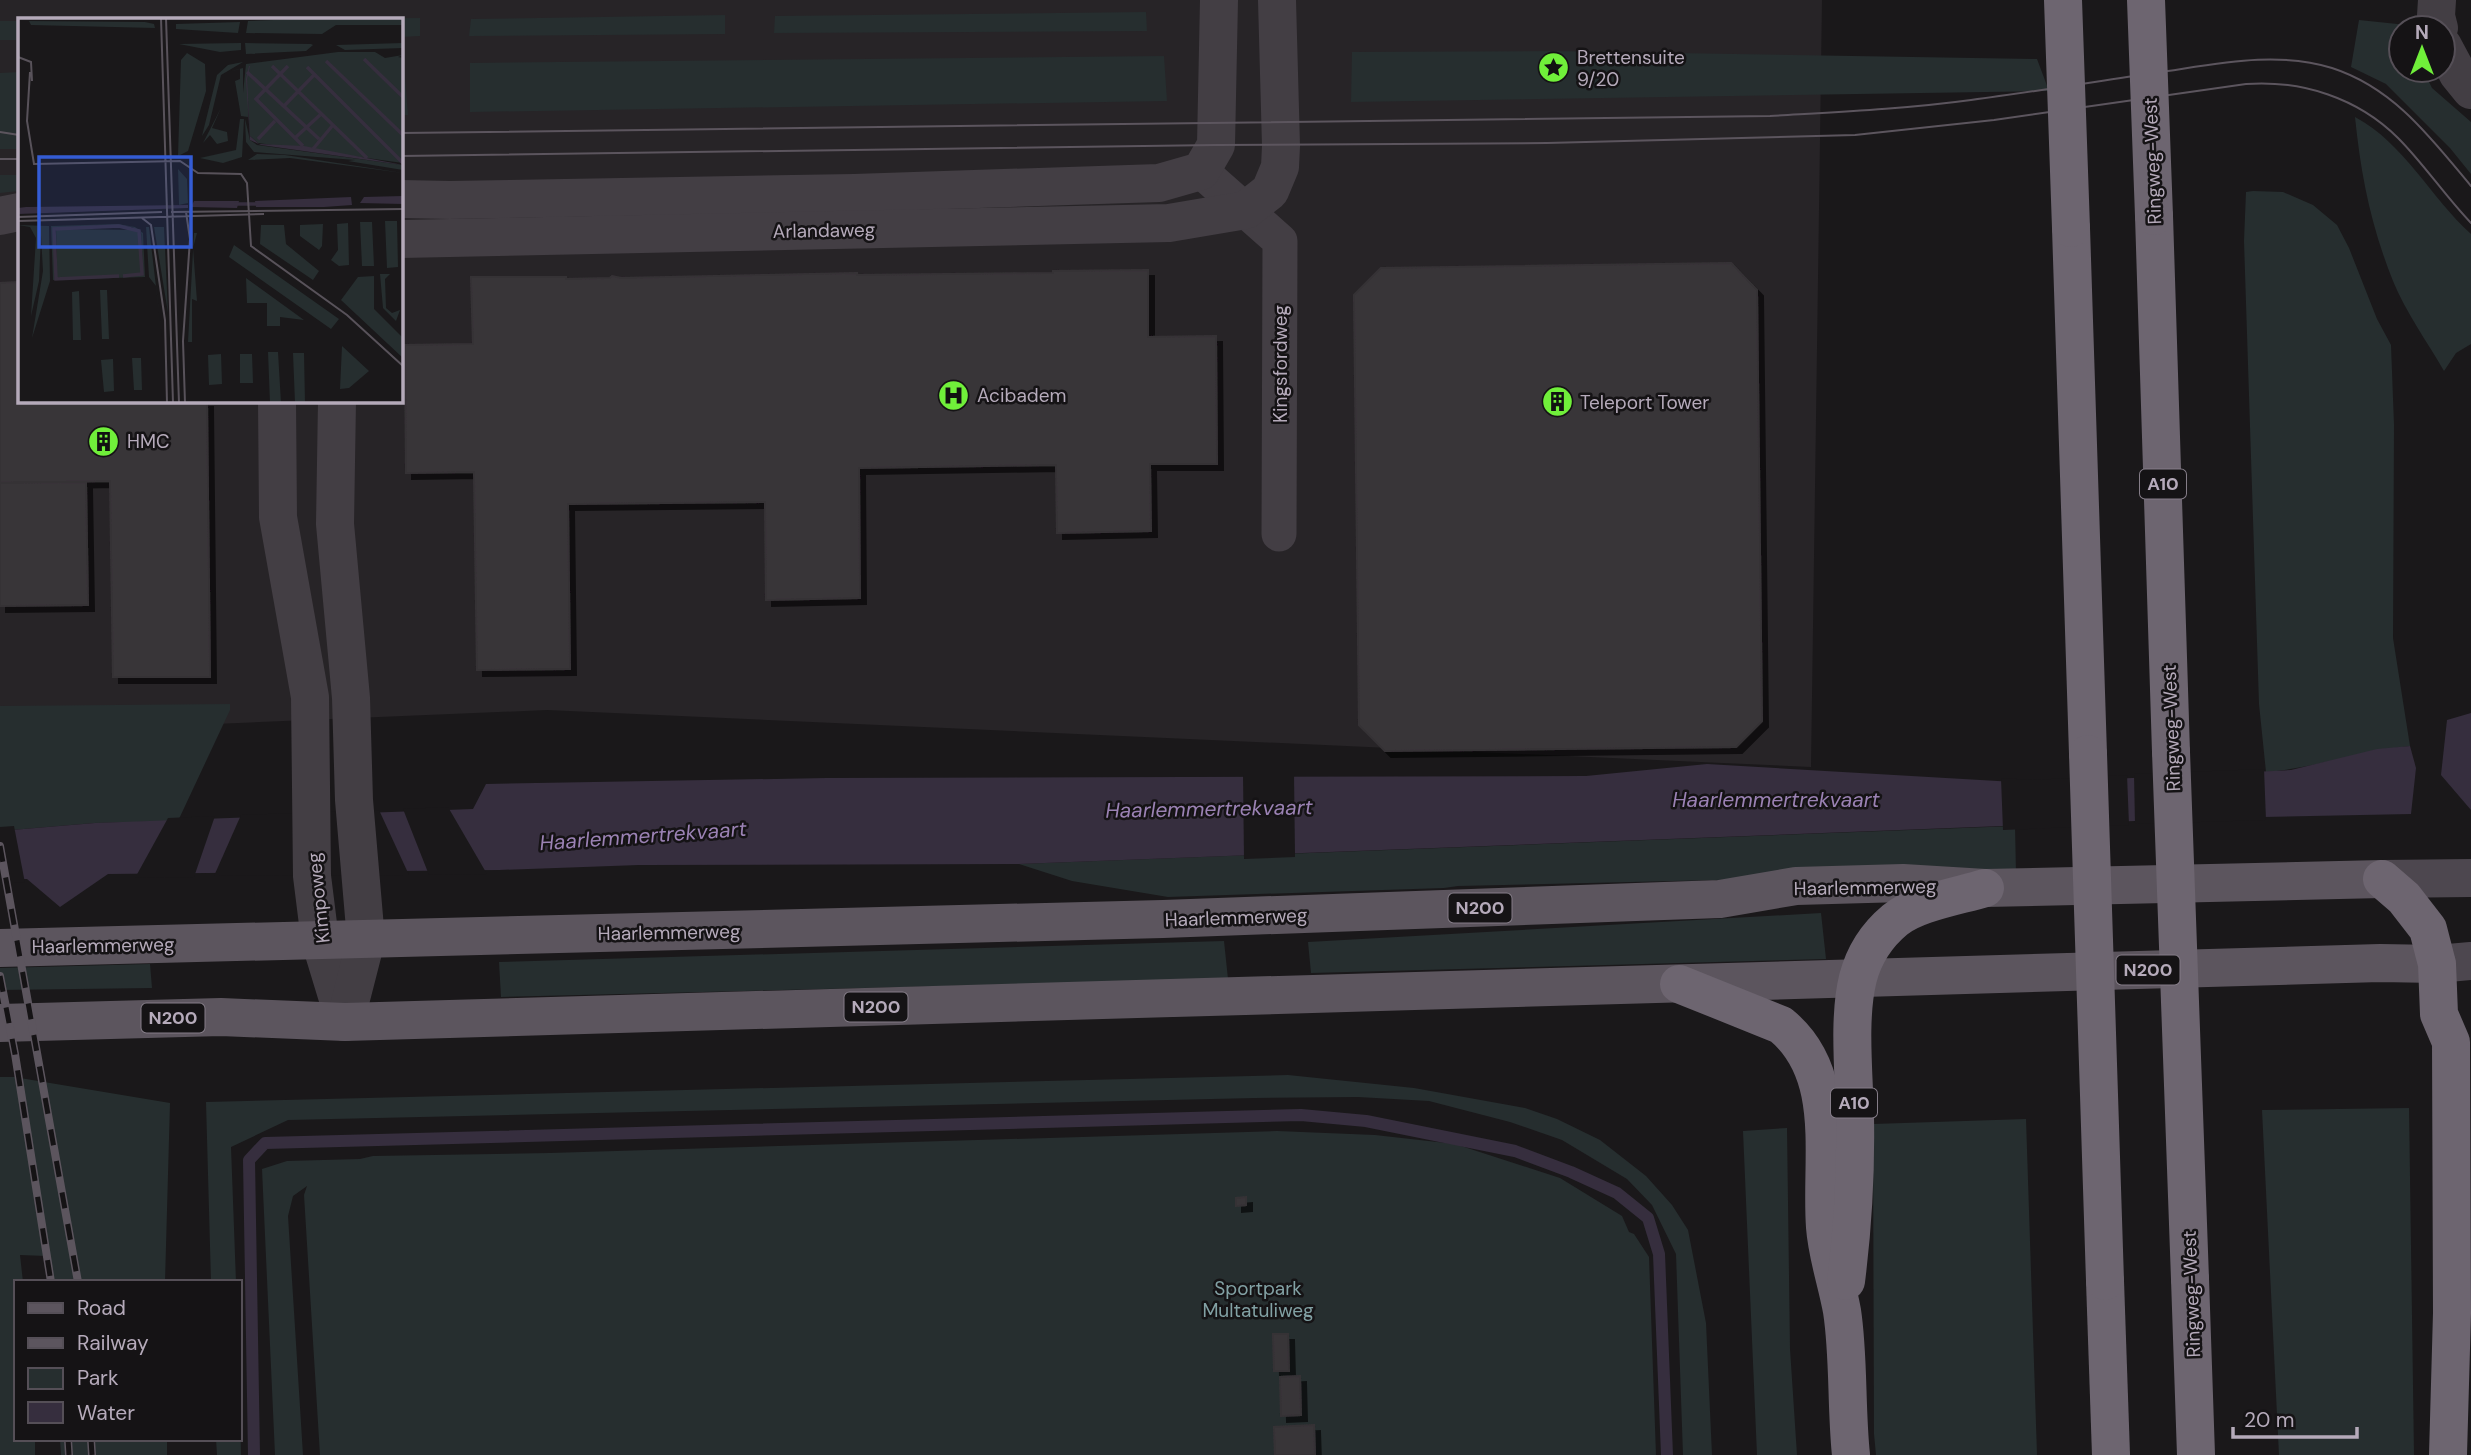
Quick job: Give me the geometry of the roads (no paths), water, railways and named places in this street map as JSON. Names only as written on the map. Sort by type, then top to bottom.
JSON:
[{"type":"highway","points":[[2063,0],[2111,1455]]},
{"type":"highway","name":"Ringweg-West","points":[[2146,0],[2196,1455]]},
{"type":"highway","points":[[2382,879],[2404,898],[2454,962],[2440,1014],[2461,1029],[2448,1455]]},
{"type":"highway","name":"A10","points":[[1842,1312],[1853,1229],[1855,1182],[1855,996],[1864,959],[1896,919],[1914,909],[1985,888]]},
{"type":"highway","name":"A10","points":[[1679,984],[1781,1025],[1794,1036],[1810,1059],[1820,1093],[1823,1120],[1825,1228],[1842,1312],[1851,1455]]},
{"type":"main road","name":"Haarlemmerweg","points":[[0,948],[1163,919],[1720,899],[1796,886],[1903,883],[1985,888],[2466,878]]},
{"type":"main road","name":"N200","points":[[0,1023],[221,1017],[345,1022],[2454,962]]},
{"type":"street","points":[[1201,171],[1216,145],[1219,0]]},
{"type":"street","points":[[1246,210],[1270,191],[1280,166],[1281,102],[1277,0]]},
{"type":"street","points":[[2457,73],[2471,90]]},
{"type":"street","name":"Arlandaweg","points":[[402,199],[854,194],[1158,183],[1201,171]]},
{"type":"street","name":"Kingsfordweg","points":[[1201,171],[1280,241],[1279,534]]},
{"type":"street","name":"Arlandaweg","points":[[402,239],[1169,223],[1246,210]]},
{"type":"street","points":[[0,216],[18,212]]},
{"type":"street","points":[[0,231],[18,234]]},
{"type":"street","name":"Kimpoweg","points":[[277,402],[278,517],[310,697],[312,876],[320,940],[345,1022]]},
{"type":"street","points":[[337,402],[335,524],[351,698],[354,800],[366,940],[345,1022]]},
{"type":"water","points":[[2471,713],[2471,810],[2441,775],[2447,720]]},
{"type":"water","name":"Haarlemmertrekvaart","points":[[2410,746],[2416,768],[2411,814],[2212,818],[1019,864],[639,865],[499,870],[108,874],[60,907],[27,879],[0,879],[0,831],[95,823],[473,809],[486,784],[827,778],[1586,776],[1707,764],[2032,783],[2291,770],[2377,749]]},
{"type":"waterway","points":[[254,1455],[249,1160],[265,1143],[1301,1115],[1366,1121],[1515,1151],[1617,1193],[1648,1218],[1659,1254],[1667,1455]]},
{"type":"tram line","points":[[402,133],[1770,116],[1946,103],[2221,63],[2288,60],[2332,68],[2354,77],[2393,101],[2426,133],[2471,186]]},
{"type":"tram line","points":[[402,156],[1547,143],[1855,135],[1994,120],[2246,84],[2267,84],[2288,85],[2328,94],[2365,112],[2398,138],[2471,223]]},
{"type":"tram line","points":[[0,132],[18,135]]},
{"type":"tram line","points":[[0,159],[18,159]]},
{"type":"railway","points":[[0,846],[78,1280]]},
{"type":"railway","points":[[0,976],[51,1280]]},
{"type":"railway","points":[[68,1441],[69,1455]]},
{"type":"railway","points":[[91,1441],[92,1455]]},
{"type":"place","name":"Brettensuite 9/20","points":[[1554,68]]},
{"type":"place","name":"Acibadem","points":[[954,395]]},
{"type":"place","name":"Teleport Tower","points":[[1557,402]]},
{"type":"place","name":"HMC","points":[[104,441]]},
{"type":"park label","name":"Sportpark Multatuliweg","points":[[1258,1299]]}]
